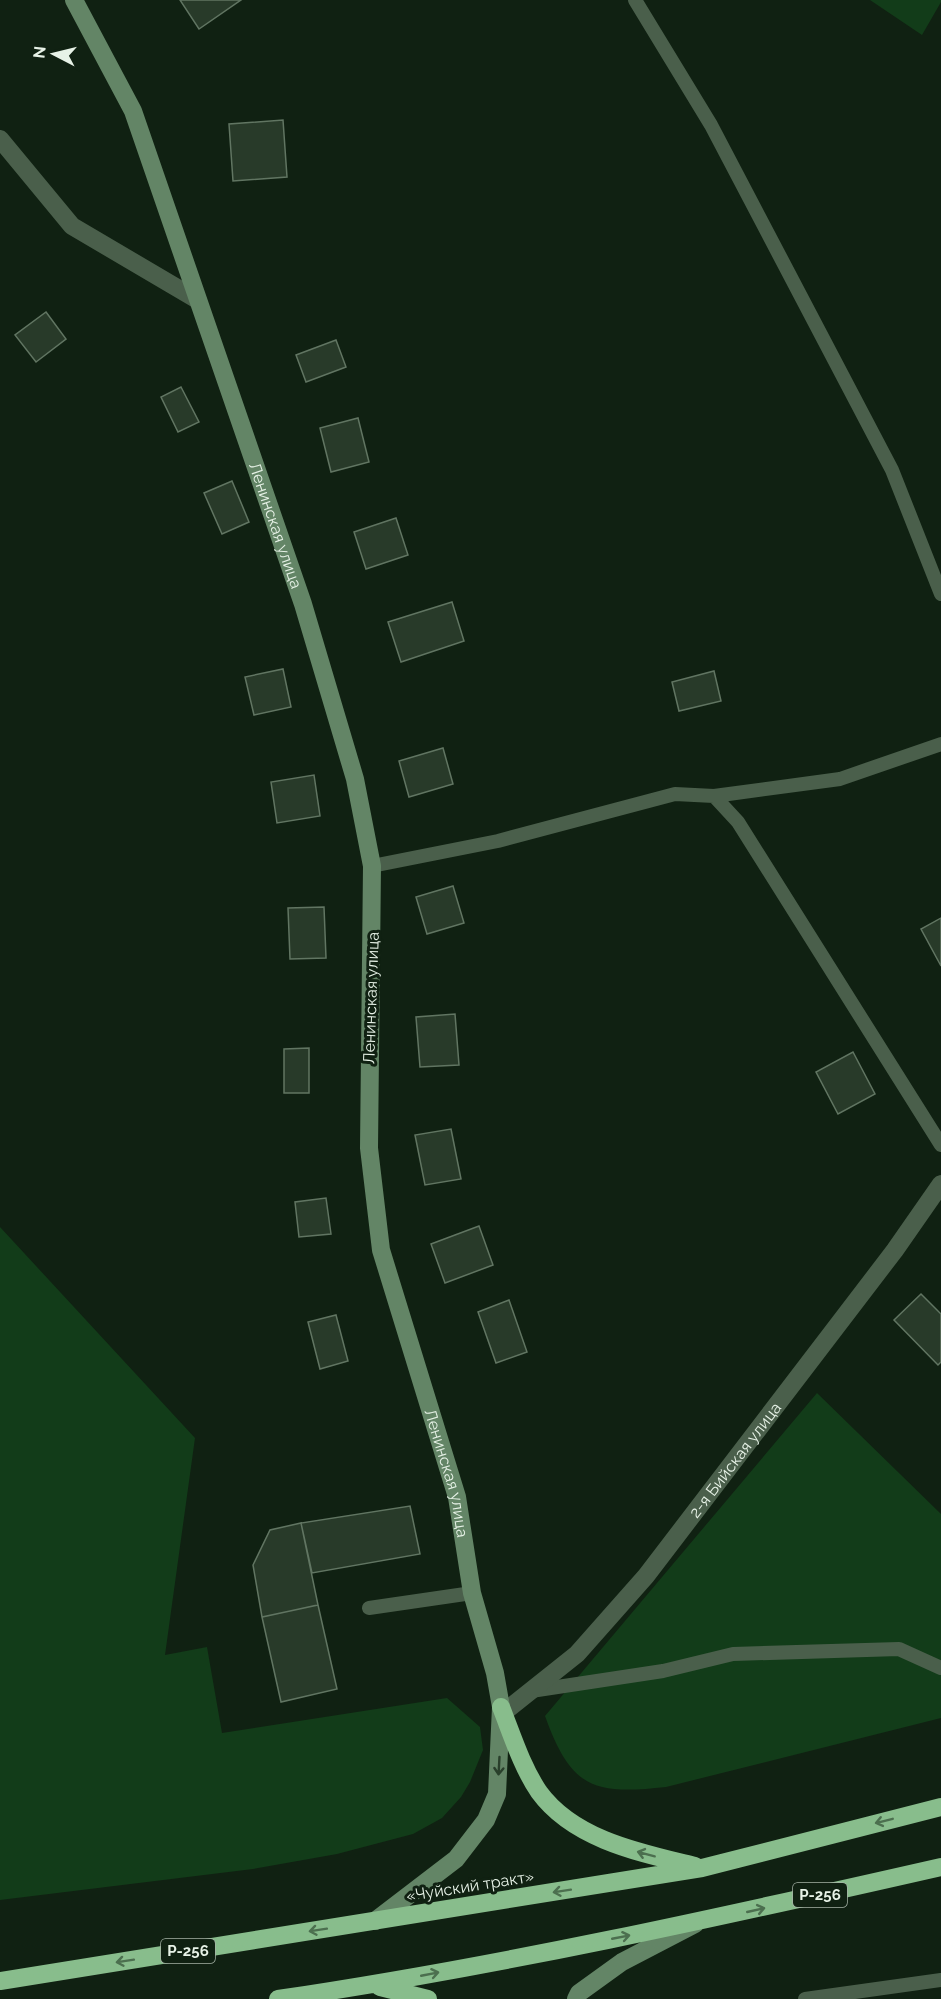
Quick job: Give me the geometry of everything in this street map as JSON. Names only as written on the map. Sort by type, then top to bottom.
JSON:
[{"type":"highway","points":[[502,1710],[529,1773],[540,1792],[560,1814],[605,1840],[638,1852],[702,1868]]},
{"type":"highway","name":"«Чуйский тракт»","points":[[0,1981],[702,1868],[941,1807]]},
{"type":"highway","name":"Р-256","points":[[278,1999],[372,1985],[699,1923],[941,1867]]},
{"type":"highway","points":[[372,1985],[428,1999]]},
{"type":"street","name":"Ленинская улица","points":[[74,0],[133,111],[303,604],[356,779],[372,866],[369,1148],[381,1250],[457,1497],[472,1593],[495,1673],[502,1710],[497,1794],[486,1820],[456,1859],[375,1921]]},
{"type":"street","points":[[0,140],[72,226],[196,299]]},
{"type":"street","name":"2-я Бийская улица","points":[[502,1710],[577,1654],[646,1576],[888,1260],[941,1184]]},
{"type":"street","points":[[576,1999],[579,1993],[622,1962],[699,1923]]},
{"type":"lane","points":[[635,0],[711,125],[892,470],[941,594]]},
{"type":"lane","points":[[372,866],[498,841],[675,794],[714,796],[840,779],[941,744]]},
{"type":"lane","points":[[714,796],[738,822],[941,1145]]},
{"type":"lane","points":[[369,1608],[472,1593]]},
{"type":"lane","points":[[529,1692],[663,1671],[733,1654],[899,1649],[941,1668]]},
{"type":"lane","points":[[805,1999],[941,1980]]},
{"type":"green space","points":[[870,0],[941,0],[941,2],[922,35]]},
{"type":"green space","points":[[0,1227],[195,1438],[165,1655],[207,1647],[222,1733],[447,1698],[480,1727],[483,1750],[461,1797],[442,1818],[413,1834],[337,1854],[253,1869],[0,1900]]},
{"type":"green space","points":[[817,1393],[941,1514],[941,1718],[666,1787],[620,1789],[602,1787],[588,1781],[575,1772],[565,1759],[545,1716]]},
{"type":"building","points":[[180,0],[241,0],[199,29]]},
{"type":"building","points":[[283,120],[287,177],[233,181],[229,124]]},
{"type":"building","points":[[46,312],[66,339],[36,362],[15,335]]},
{"type":"building","points":[[336,340],[346,367],[306,382],[296,355]]},
{"type":"building","points":[[181,387],[199,422],[178,432],[161,397]]},
{"type":"building","points":[[358,418],[369,462],[331,472],[320,428]]},
{"type":"building","points":[[232,481],[249,522],[222,534],[204,493]]},
{"type":"building","points":[[396,518],[408,555],[366,569],[354,532]]},
{"type":"building","points":[[452,602],[464,641],[401,662],[388,622]]},
{"type":"building","points":[[283,669],[291,707],[254,715],[245,677]]},
{"type":"building","points":[[714,671],[721,701],[679,711],[672,682]]},
{"type":"building","points":[[443,748],[453,784],[409,797],[399,761]]},
{"type":"building","points":[[314,775],[320,816],[277,823],[271,782]]},
{"type":"building","points":[[453,886],[464,923],[427,934],[416,897]]},
{"type":"building","points":[[324,907],[326,958],[290,959],[288,908]]},
{"type":"building","points":[[941,918],[941,966],[921,929]]},
{"type":"building","points":[[455,1014],[459,1065],[420,1067],[416,1017]]},
{"type":"building","points":[[309,1048],[309,1093],[284,1093],[284,1049]]},
{"type":"building","points":[[853,1052],[875,1094],[838,1114],[816,1072]]},
{"type":"building","points":[[451,1129],[461,1179],[425,1185],[415,1135]]},
{"type":"building","points":[[326,1198],[331,1234],[299,1237],[295,1202]]},
{"type":"building","points":[[479,1226],[493,1265],[445,1283],[431,1244]]},
{"type":"building","points":[[921,1294],[941,1314],[941,1362],[938,1365],[894,1320]]},
{"type":"building","points":[[509,1300],[527,1352],[496,1363],[478,1312]]},
{"type":"building","points":[[336,1315],[348,1361],[320,1369],[308,1322]]},
{"type":"building","points":[[410,1506],[420,1554],[312,1573],[301,1523]]},
{"type":"building","points":[[301,1523],[318,1605],[262,1617],[253,1565],[270,1530]]},
{"type":"building","points":[[318,1605],[337,1689],[281,1702],[262,1617]]}]
